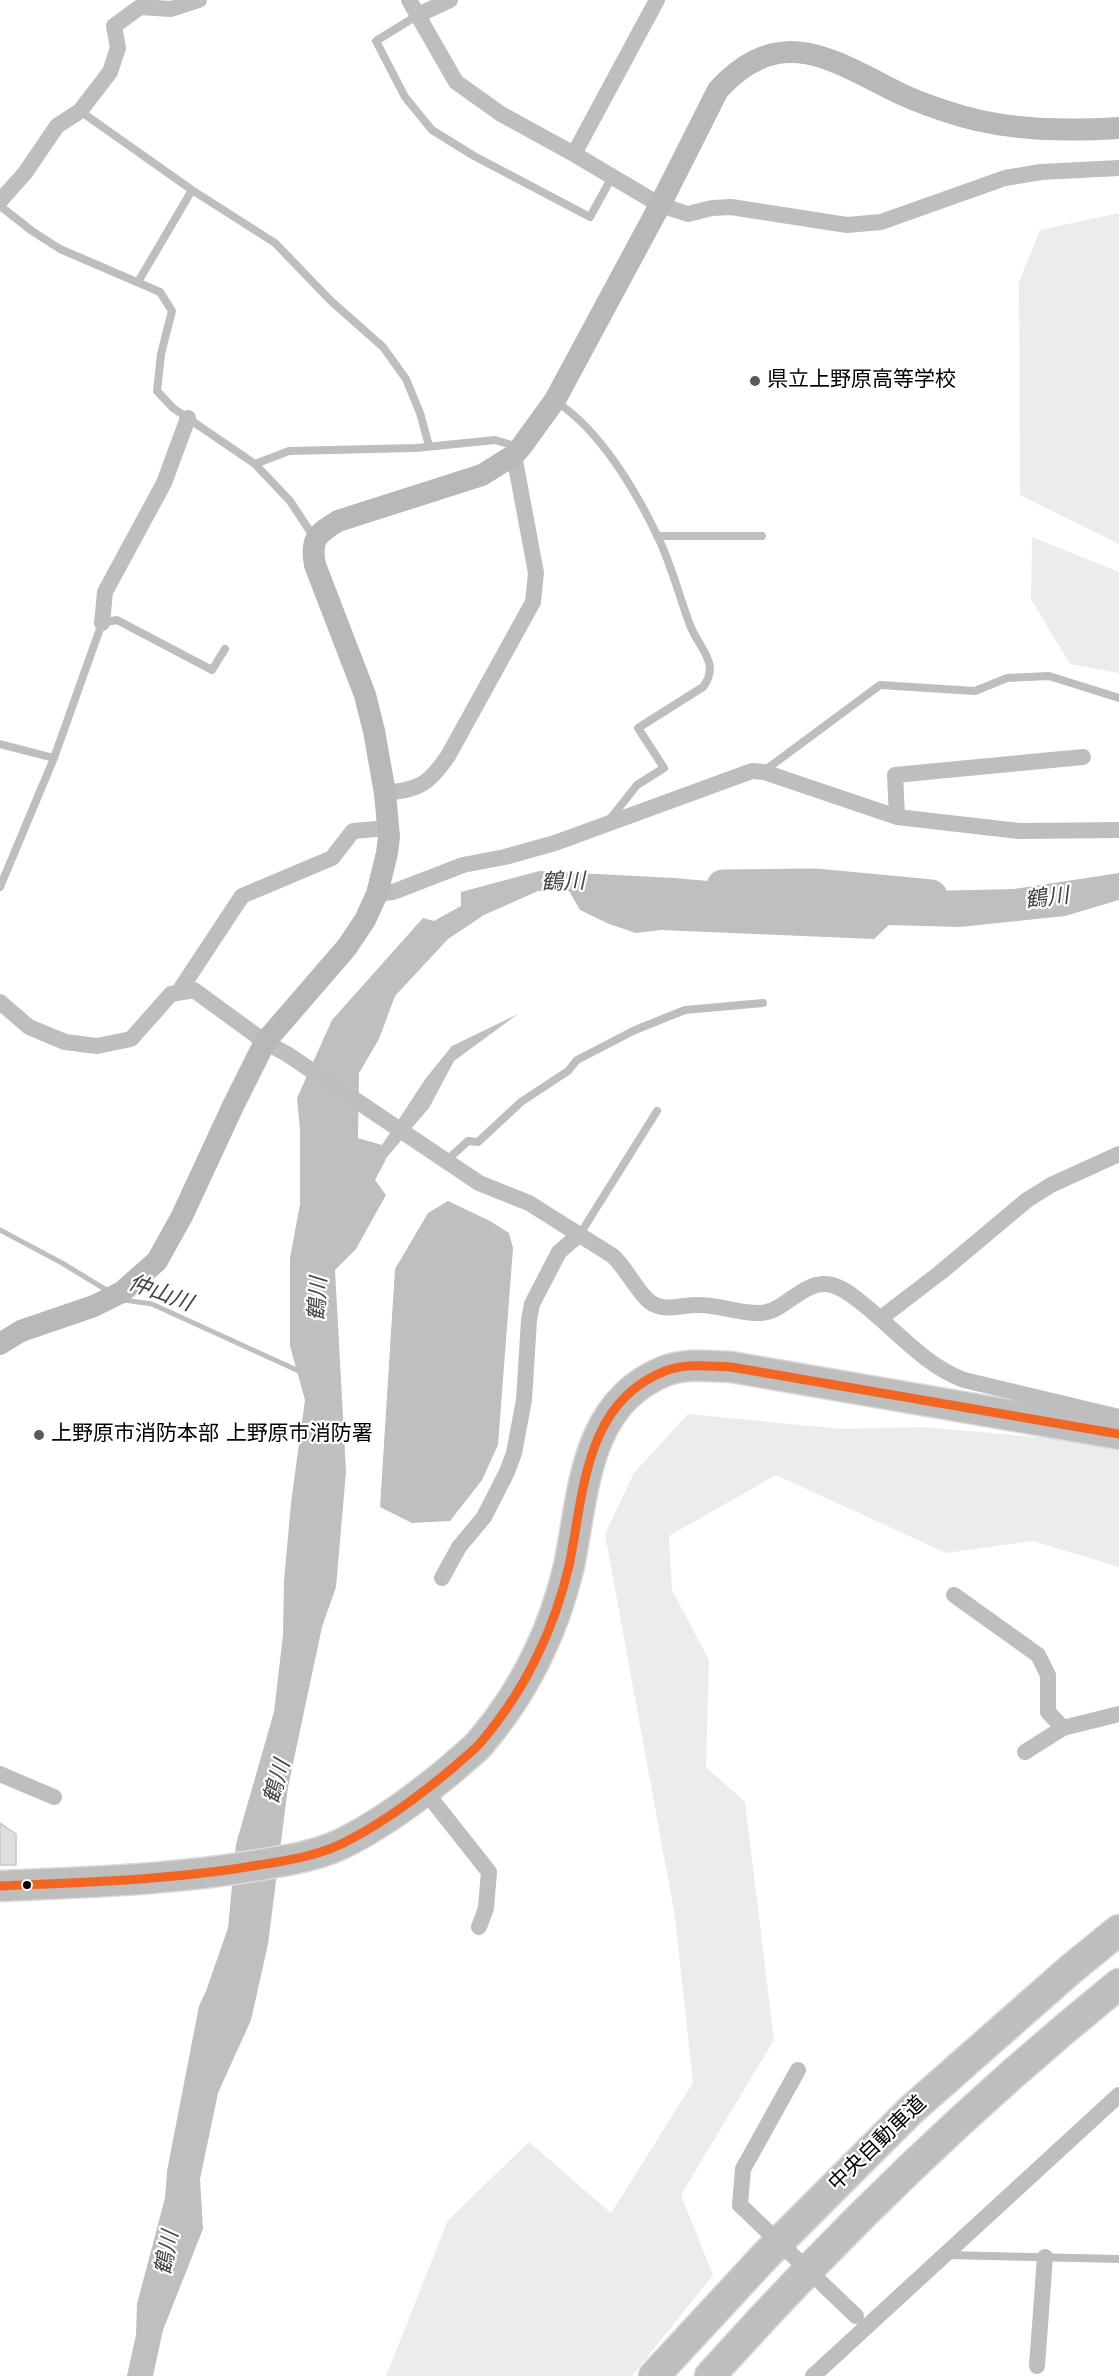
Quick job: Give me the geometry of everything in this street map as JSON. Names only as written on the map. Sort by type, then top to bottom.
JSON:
[{"type":"highway","points":[[0,1886],[124,1881],[216,1873],[287,1861],[324,1851],[350,1840],[425,1791],[480,1744],[515,1697],[539,1652],[558,1607],[585,1479],[602,1427],[617,1406],[632,1392],[665,1371],[682,1367],[731,1366],[1119,1434]]},
{"type":"highway","name":"中央自動車道","points":[[654,2376],[766,2254],[911,2110],[1071,1969],[1119,1930]]},
{"type":"highway","name":"中央自動車道","points":[[710,2376],[840,2236],[947,2132],[1119,1984]]},
{"type":"street","points":[[0,201],[25,173],[57,126],[80,111],[110,72],[118,48],[114,26],[140,7],[171,9],[199,0]]},
{"type":"street","points":[[409,0],[456,82],[501,114],[660,205],[688,214],[712,208],[731,207],[848,225],[881,222],[1005,178],[1041,172],[1119,168]]},
{"type":"street","points":[[418,15],[450,0]]},
{"type":"street","points":[[574,154],[657,0]]},
{"type":"street","points":[[0,1344],[21,1331],[94,1306],[122,1292],[157,1261],[169,1244],[265,1042],[347,947],[366,920],[377,894],[387,853],[388,828],[385,793],[365,696],[315,566],[312,552],[315,539],[323,530],[338,521],[482,475],[517,451],[555,400],[660,205],[718,90],[745,64],[766,56],[797,52],[817,54],[836,61],[904,95],[960,116],[994,124],[1034,129],[1119,128]]},
{"type":"street","points":[[102,623],[105,592],[164,483],[188,418]]},
{"type":"street","points":[[385,793],[419,786],[433,778],[448,756],[533,602],[536,573],[517,451]]},
{"type":"street","points":[[897,817],[896,775],[1083,757]]},
{"type":"street","points":[[377,894],[393,892],[464,865],[505,857],[555,843],[752,771],[764,772],[897,817],[1019,831],[1119,830]]},
{"type":"street","points":[[178,993],[242,896],[332,858],[353,831],[388,828]]},
{"type":"street","points":[[0,1002],[29,1027],[65,1042],[97,1046],[131,1039],[171,994],[194,990],[265,1042],[287,1054],[479,1184],[528,1203],[613,1256],[622,1264],[650,1302],[673,1308],[698,1305],[764,1313],[775,1309],[810,1287],[822,1284],[833,1285],[848,1293],[881,1318],[945,1373],[964,1380],[1119,1417]]},
{"type":"street","points":[[881,1318],[942,1272],[1027,1200],[1051,1185],[1119,1154]]},
{"type":"street","points":[[442,1578],[459,1547],[484,1517],[507,1472],[514,1453],[524,1400],[532,1304],[559,1252],[580,1234]]},
{"type":"street","points":[[954,1595],[1038,1655],[1048,1675],[1048,1712],[1063,1728]]},
{"type":"street","points":[[1025,1752],[1063,1728],[1119,1714]]},
{"type":"street","points":[[0,1774],[54,1797]]},
{"type":"street","points":[[425,1791],[489,1872],[486,1908],[479,1927]]},
{"type":"street","points":[[798,2070],[743,2169],[740,2205],[862,2320]]},
{"type":"street","points":[[813,2376],[862,2320],[942,2255],[1119,2095]]},
{"type":"street","points":[[1037,2366],[1045,2257]]},
{"type":"lane","points":[[418,15],[376,41],[405,97],[432,130],[474,156],[590,217],[612,177]]},
{"type":"lane","points":[[80,111],[192,190],[275,243],[331,301],[383,347],[406,379],[420,412],[429,446]]},
{"type":"lane","points":[[138,282],[192,190]]},
{"type":"lane","points":[[0,206],[60,249],[160,292],[172,311],[161,354],[157,391],[173,408],[255,464],[290,501],[315,539]]},
{"type":"lane","points":[[555,400],[583,421],[624,477],[657,536],[691,629],[711,666],[710,678],[703,687],[638,728],[664,768],[638,785],[607,823]]},
{"type":"lane","points":[[255,464],[289,452],[429,446],[495,440],[517,451]]},
{"type":"lane","points":[[657,536],[762,536]]},
{"type":"lane","points":[[0,887],[54,758],[102,623],[117,620],[212,670],[225,649]]},
{"type":"lane","points":[[764,772],[880,686],[975,691],[1006,678],[1049,676],[1119,698]]},
{"type":"lane","points":[[0,744],[54,758]]},
{"type":"lane","points":[[445,1162],[468,1141],[478,1143],[520,1102],[568,1071],[577,1060],[635,1030],[685,1010],[763,1003]]},
{"type":"lane","points":[[580,1234],[657,1111]]},
{"type":"lane","points":[[942,2255],[1119,2259]]},
{"type":"shaded area","points":[[1119,213],[1119,544],[1020,495],[1019,282],[1040,230]]},
{"type":"shaded area","points":[[1032,537],[1119,572],[1119,673],[1070,664],[1031,599]]},
{"type":"shaded area","points":[[688,1414],[841,1429],[923,1427],[1119,1444],[1119,1567],[1033,1541],[946,1553],[776,1475],[669,1536],[672,1590],[709,1660],[706,1767],[745,1802],[774,2040],[681,2195],[713,2275],[632,2376],[386,2376],[448,2220],[529,2142],[611,2213],[693,2083],[675,1917],[605,1534],[634,1473]]},
{"type":"water","points":[[539,871],[674,878],[845,893],[1014,889],[1119,873],[1119,900],[1065,916],[960,927],[889,925],[874,939],[661,930],[636,933],[609,924],[580,910],[569,891],[538,891],[484,915],[448,939],[395,996],[379,1039],[359,1073],[358,1138],[382,1145],[426,1078],[452,1046],[518,1014],[454,1061],[429,1108],[387,1157],[375,1180],[386,1195],[356,1249],[335,1270],[346,1472],[336,1587],[322,1627],[288,1787],[268,1944],[251,2020],[218,2093],[200,2179],[203,2229],[163,2330],[153,2376],[127,2376],[136,2335],[137,2304],[165,2198],[167,2171],[199,2006],[228,1928],[236,1844],[274,1712],[283,1635],[284,1581],[291,1503],[305,1400],[290,1346],[290,1258],[300,1204],[300,1130],[297,1098],[332,1020],[423,918],[434,921],[461,906],[461,892]]},
{"type":"water","points":[[448,1201],[490,1221],[509,1233],[513,1248],[498,1445],[482,1480],[450,1521],[412,1523],[380,1507],[395,1269],[428,1213]]},
{"type":"building","points":[[0,1823],[16,1834],[16,1865],[0,1865]]},
{"type":"waterway","name":"鶴川","points":[[723,886],[815,885],[931,896]]},
{"type":"waterway","name":"仲山川","points":[[0,1230],[108,1291]]},
{"type":"waterway","name":"仲山川","points":[[124,1300],[152,1304],[301,1372]]},
{"type":"transit line","points":[[0,1886],[130,1880],[194,1874],[306,1856],[340,1845],[392,1814],[431,1786],[478,1745],[506,1710],[527,1676],[544,1642],[560,1599],[592,1453],[603,1428],[618,1405],[638,1386],[665,1371],[689,1366],[731,1367],[1119,1434]]},
{"type":"place","name":"県立上野原高等学校","points":[[755,381]]},
{"type":"place","name":"上野原市消防本部 上野原市消防署","points":[[39,1435]]}]
